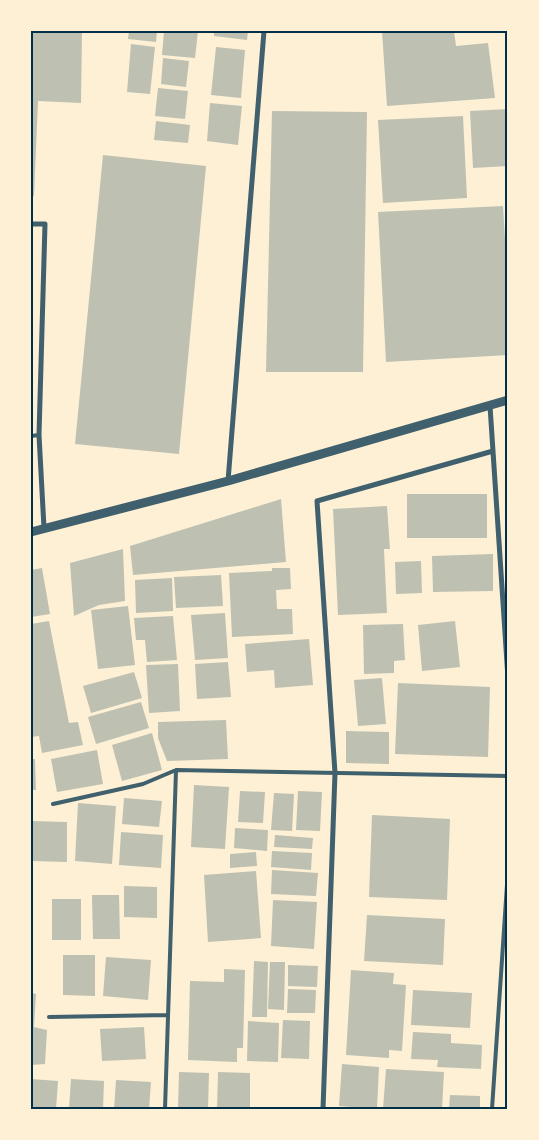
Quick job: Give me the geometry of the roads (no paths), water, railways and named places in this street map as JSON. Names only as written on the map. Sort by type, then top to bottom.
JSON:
[{"type":"street","points":[[228,481],[264,31]]},
{"type":"street","points":[[31,224],[45,224],[39,435],[44,528]]},
{"type":"street","points":[[31,532],[228,481],[508,400]]},
{"type":"street","points":[[490,406],[508,678]]},
{"type":"street","points":[[323,1109],[335,773],[317,501],[493,451]]},
{"type":"lane","points":[[31,436],[39,435]]},
{"type":"lane","points":[[165,1109],[176,770]]},
{"type":"lane","points":[[53,804],[143,784],[176,770],[508,776]]},
{"type":"lane","points":[[492,1109],[506,935],[508,870]]},
{"type":"lane","points":[[49,1017],[168,1015]]}]
